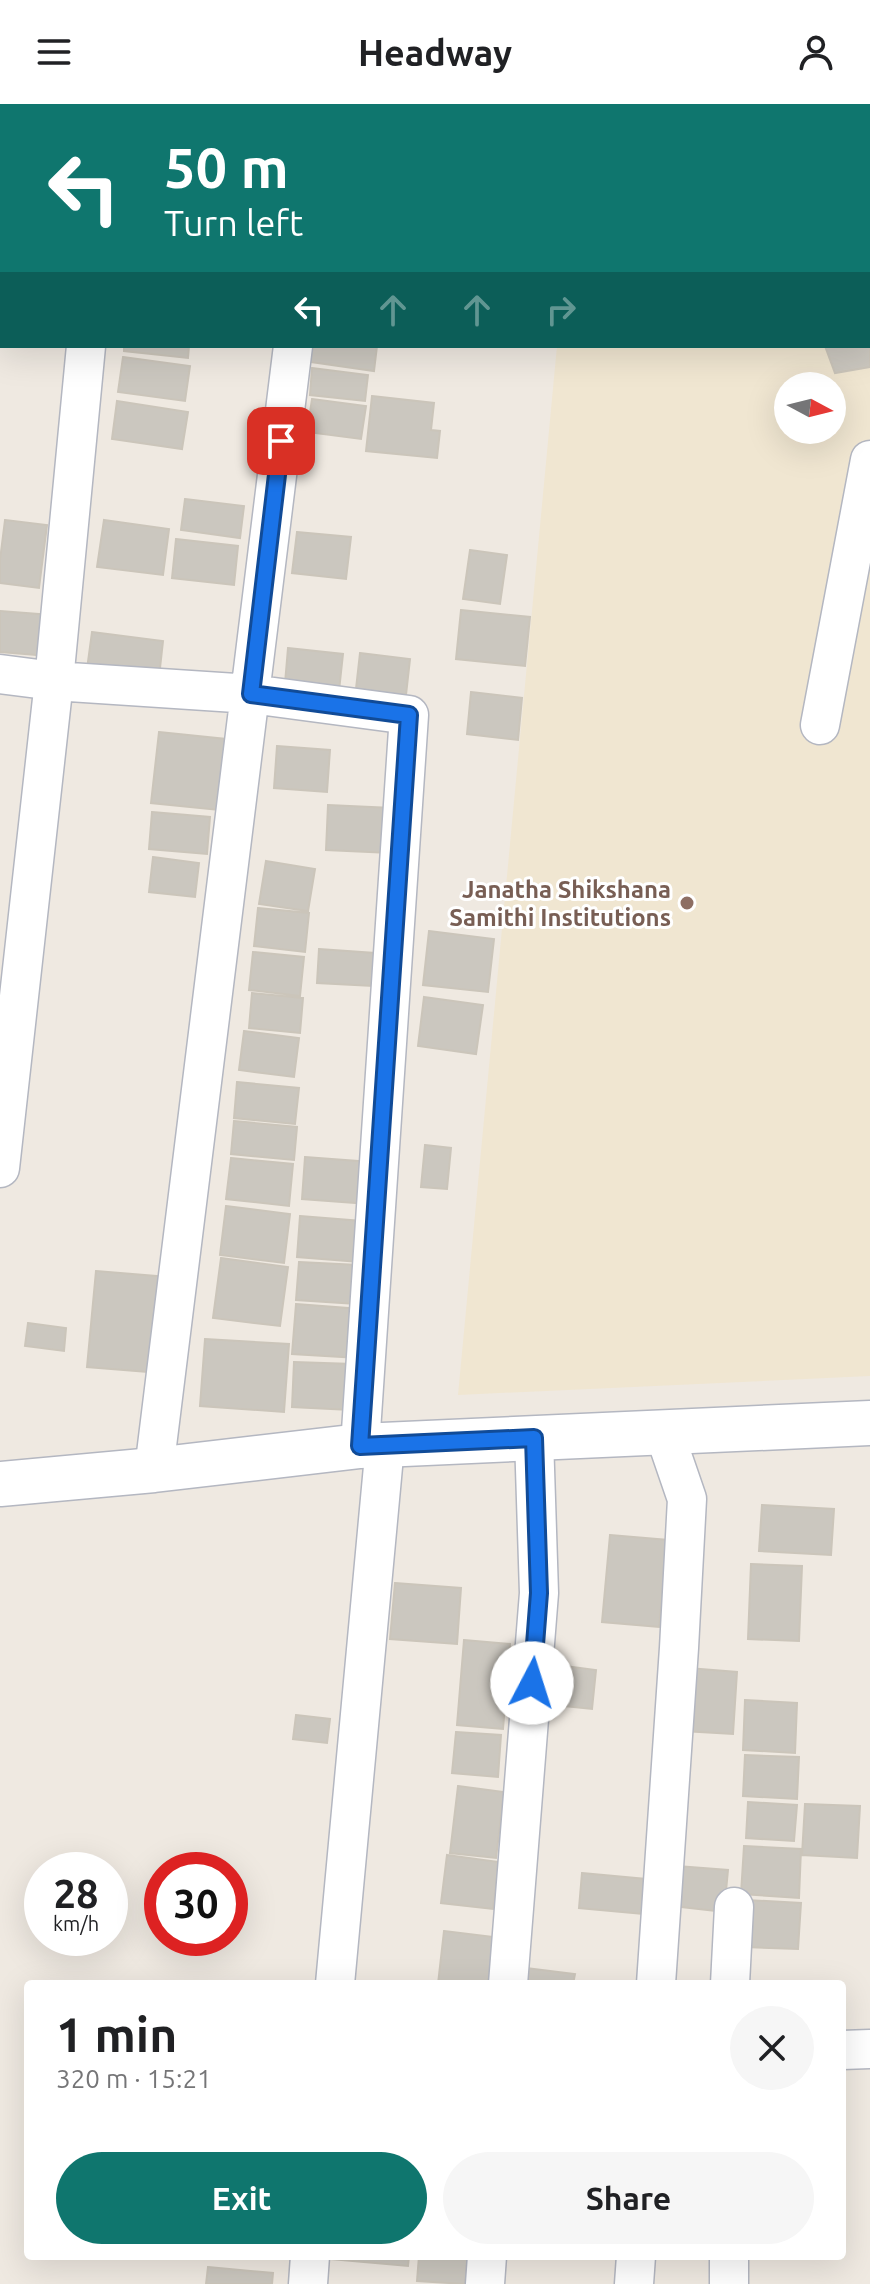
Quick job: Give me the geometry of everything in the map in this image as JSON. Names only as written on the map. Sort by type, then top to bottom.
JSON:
[{"type":"street","points":[[0,1168],[54,681],[86,348]]},
{"type":"street","points":[[154,1470],[293,348]]},
{"type":"street","points":[[820,725],[870,460]]},
{"type":"street","points":[[0,674],[54,681],[251,694],[409,715],[373,1445],[335,1980]]},
{"type":"street","points":[[0,1484],[373,1445],[870,1423]]},
{"type":"street","points":[[656,1980],[687,1499],[664,1432]]},
{"type":"street","points":[[508,1980],[539,1593],[534,1438]]},
{"type":"street","points":[[730,1980],[734,1907]]},
{"type":"street","points":[[846,2050],[870,2049]]},
{"type":"street","points":[[308,2284],[310,2260]]},
{"type":"street","points":[[485,2284],[487,2260]]},
{"type":"street","points":[[634,2284],[636,2260]]},
{"type":"street","points":[[729,2260],[729,2284]]},
{"type":"shaded area","name":"Janatha Shikshana Samithi Institutions","points":[[557,348],[870,348],[870,1376],[458,1395]]},
{"type":"building","points":[[124,348],[189,348],[188,358],[124,351]]},
{"type":"building","points":[[312,348],[377,348],[374,371],[310,362]]},
{"type":"building","points":[[826,348],[870,348],[870,367],[835,372]]},
{"type":"building","points":[[123,357],[190,366],[185,401],[118,392]]},
{"type":"building","points":[[312,368],[368,375],[365,401],[310,395]]},
{"type":"building","points":[[372,396],[434,403],[431,430],[440,431],[437,458],[366,451]]},
{"type":"building","points":[[312,399],[366,406],[361,439],[307,432]]},
{"type":"building","points":[[117,401],[188,412],[182,449],[112,439]]},
{"type":"building","points":[[185,499],[244,506],[240,538],[181,530]]},
{"type":"building","points":[[5,520],[47,525],[39,588],[0,583]]},
{"type":"building","points":[[104,520],[169,529],[163,575],[97,567]]},
{"type":"building","points":[[297,532],[351,537],[346,579],[292,573]]},
{"type":"building","points":[[176,539],[238,546],[234,585],[172,578]]},
{"type":"building","points":[[470,550],[507,555],[500,604],[463,599]]},
{"type":"building","points":[[461,610],[530,617],[525,666],[456,659]]},
{"type":"building","points":[[0,611],[51,615],[48,656],[0,652]]},
{"type":"building","points":[[92,632],[163,641],[159,677],[87,669]]},
{"type":"building","points":[[288,648],[343,654],[338,700],[284,695]]},
{"type":"building","points":[[360,653],[410,659],[406,695],[356,689]]},
{"type":"building","points":[[471,692],[522,698],[518,740],[467,734]]},
{"type":"building","points":[[159,732],[226,739],[219,810],[151,803]]},
{"type":"building","points":[[277,746],[330,750],[327,792],[274,788]]},
{"type":"building","points":[[328,805],[392,808],[390,853],[326,850]]},
{"type":"building","points":[[152,812],[210,817],[207,854],[149,849]]},
{"type":"building","points":[[153,857],[199,863],[195,897],[149,892]]},
{"type":"building","points":[[266,861],[315,869],[308,911],[259,904]]},
{"type":"building","points":[[258,908],[309,913],[305,952],[254,946]]},
{"type":"building","points":[[429,931],[494,939],[488,992],[423,985]]},
{"type":"building","points":[[319,949],[375,953],[373,986],[317,983]]},
{"type":"building","points":[[253,952],[304,957],[300,996],[249,990]]},
{"type":"building","points":[[252,993],[303,998],[300,1033],[249,1028]]},
{"type":"building","points":[[424,997],[483,1005],[476,1054],[418,1046]]},
{"type":"building","points":[[244,1031],[299,1038],[294,1077],[239,1070]]},
{"type":"building","points":[[237,1082],[299,1088],[295,1124],[234,1118]]},
{"type":"building","points":[[234,1121],[297,1127],[294,1160],[231,1154]]},
{"type":"building","points":[[425,1145],[451,1148],[447,1189],[421,1187]]},
{"type":"building","points":[[305,1157],[371,1162],[368,1204],[302,1199]]},
{"type":"building","points":[[231,1158],[293,1164],[289,1206],[226,1199]]},
{"type":"building","points":[[226,1206],[290,1214],[284,1263],[220,1255]]},
{"type":"building","points":[[300,1216],[362,1221],[359,1262],[297,1257]]},
{"type":"building","points":[[221,1258],[288,1267],[280,1326],[213,1318]]},
{"type":"building","points":[[299,1262],[358,1265],[356,1304],[296,1300]]},
{"type":"building","points":[[96,1271],[168,1277],[160,1373],[87,1367]]},
{"type":"building","points":[[296,1304],[361,1309],[358,1358],[292,1354]]},
{"type":"building","points":[[28,1323],[66,1328],[64,1351],[25,1346]]},
{"type":"building","points":[[205,1339],[289,1344],[284,1412],[200,1406]]},
{"type":"building","points":[[294,1362],[353,1364],[350,1410],[292,1407]]},
{"type":"building","points":[[762,1505],[834,1509],[831,1555],[759,1551]]},
{"type":"building","points":[[610,1535],[668,1540],[659,1627],[602,1622]]},
{"type":"building","points":[[751,1564],[802,1566],[799,1641],[748,1639]]},
{"type":"building","points":[[395,1583],[461,1588],[457,1644],[390,1639]]},
{"type":"building","points":[[464,1640],[510,1644],[503,1729],[457,1725]]},
{"type":"building","points":[[550,1664],[596,1670],[592,1709],[545,1704]]},
{"type":"building","points":[[688,1668],[737,1672],[733,1734],[683,1731]]},
{"type":"building","points":[[745,1700],[797,1703],[795,1753],[743,1750]]},
{"type":"building","points":[[296,1715],[330,1719],[327,1743],[293,1739]]},
{"type":"building","points":[[456,1732],[501,1735],[498,1777],[452,1773]]},
{"type":"building","points":[[745,1755],[799,1757],[797,1799],[743,1796]]},
{"type":"building","points":[[458,1786],[504,1792],[496,1858],[450,1853]]},
{"type":"building","points":[[748,1802],[797,1805],[794,1841],[746,1838]]},
{"type":"building","points":[[805,1804],[860,1806],[857,1858],[802,1855]]},
{"type":"building","points":[[744,1846],[801,1849],[799,1898],[741,1894]]},
{"type":"building","points":[[447,1855],[499,1862],[493,1909],[441,1903]]},
{"type":"building","points":[[677,1866],[728,1870],[724,1912],[673,1906]]},
{"type":"building","points":[[582,1873],[646,1879],[643,1914],[579,1908]]},
{"type":"building","points":[[746,1900],[801,1903],[798,1949],[745,1947]]},
{"type":"building","points":[[444,1931],[494,1937],[489,1980],[438,1980]]},
{"type":"building","points":[[526,1968],[575,1974],[574,1980],[524,1980]]},
{"type":"building","points":[[342,2260],[409,2260],[408,2266]]},
{"type":"building","points":[[419,2260],[468,2260],[465,2284],[417,2281]]},
{"type":"building","points":[[208,2267],[273,2273],[272,2284],[206,2284]]},
{"type":"place","name":"Janatha Shikshana Samithi Institutions","points":[[687,903]]},
{"type":"route","points":[[281,441],[251,694],[409,715],[360,1446],[534,1438],[539,1593],[532,1683]]}]
